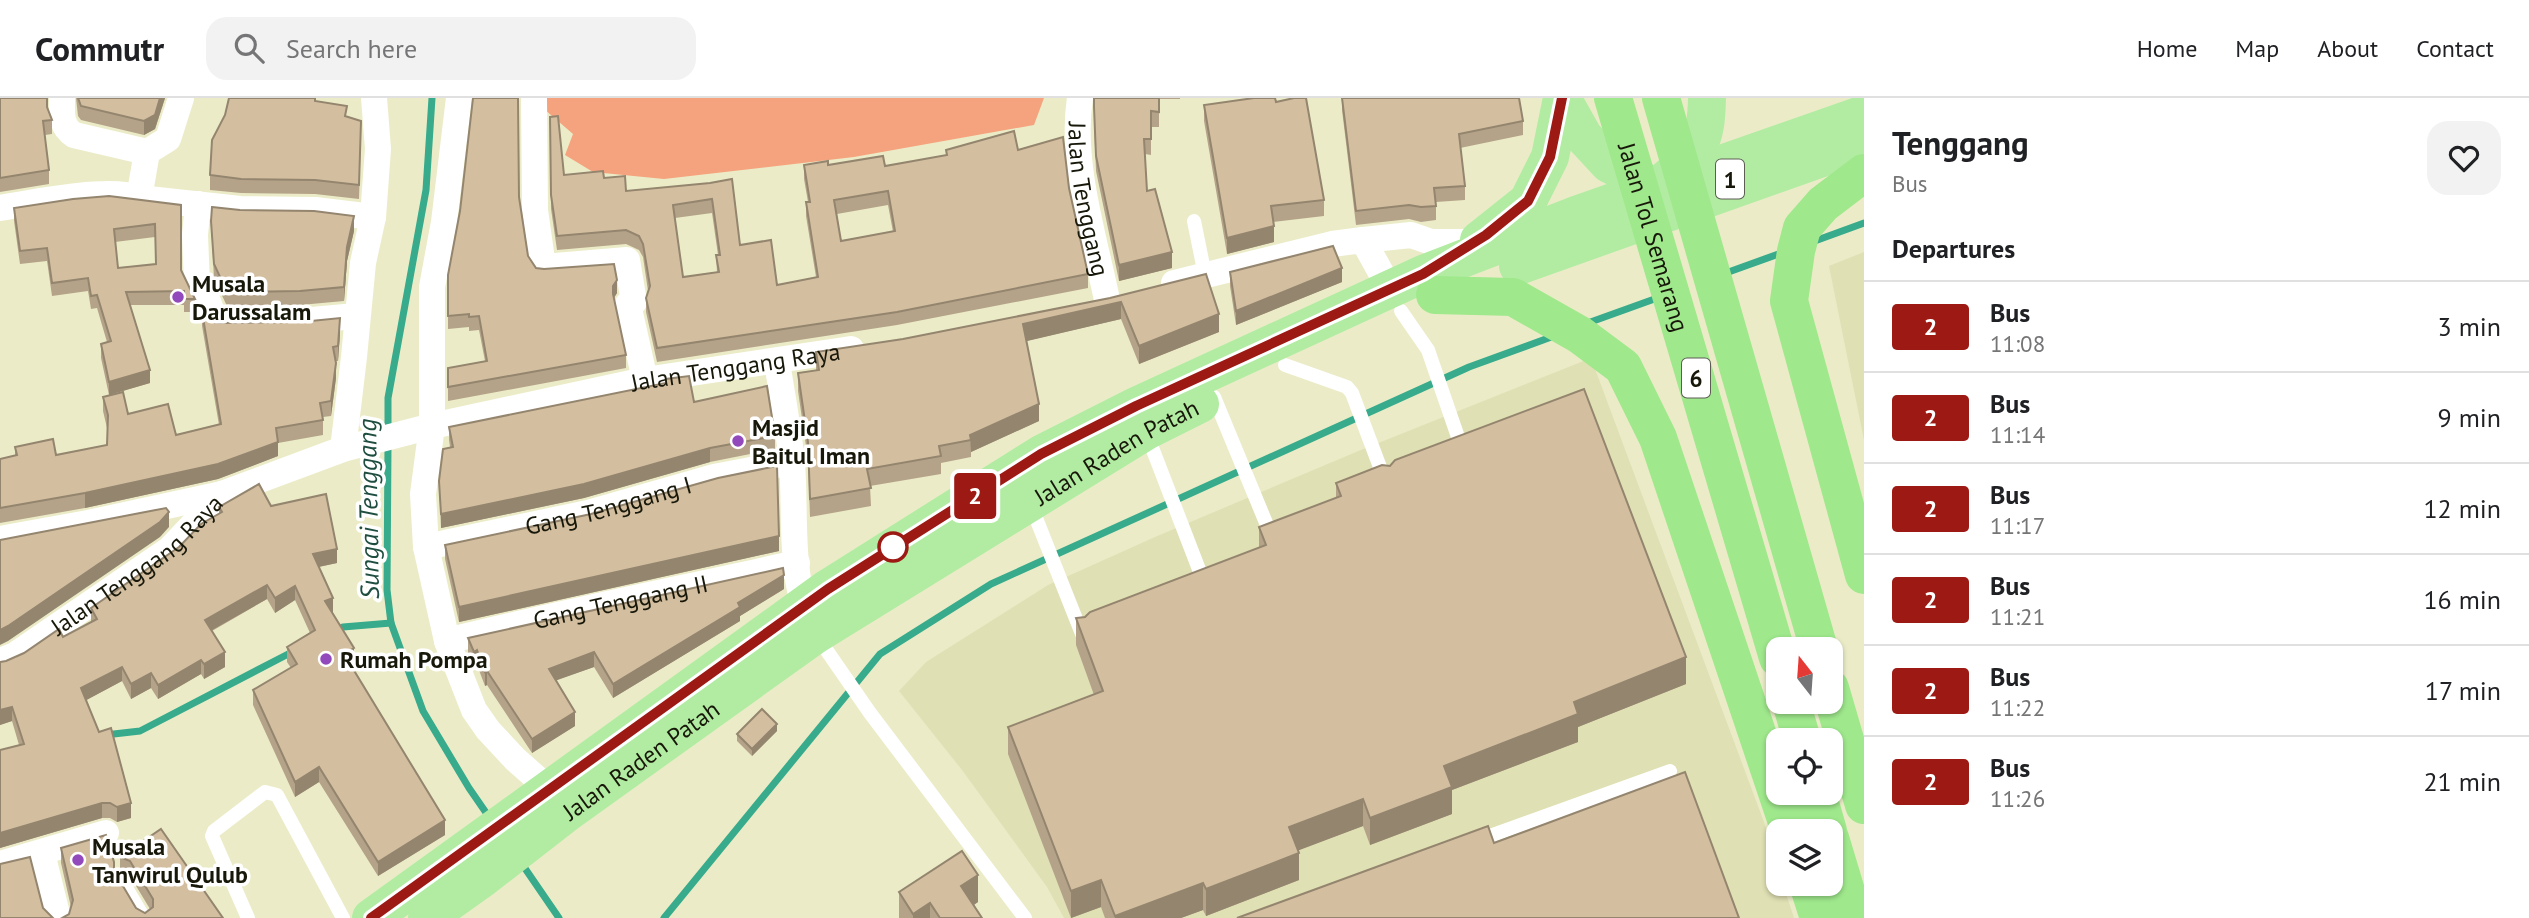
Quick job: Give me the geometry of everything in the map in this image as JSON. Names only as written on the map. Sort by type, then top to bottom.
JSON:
[{"type":"highway","name":"1","points":[[1562,98],[1584,137],[1609,164],[1655,188],[1671,190],[1805,165],[1864,143]]},
{"type":"highway","points":[[1412,292],[1528,201],[1550,157],[1562,98]]},
{"type":"highway","name":"Jalan Tol Semarang","points":[[1613,98],[1772,637]]},
{"type":"highway","name":"Jalan Tol Semarang","points":[[1661,98],[1816,637]]},
{"type":"highway","points":[[1564,249],[1623,212],[1695,154],[1706,127],[1707,98]]},
{"type":"highway","name":"Jalan Raden Patah","points":[[815,631],[1041,454],[1136,406],[1412,292],[1576,215],[1864,114]]},
{"type":"highway","name":"Jalan Raden Patah","points":[[427,918],[473,865],[555,798],[815,631],[1151,446],[1214,397],[1285,365],[1412,292],[1564,249],[1805,165]]},
{"type":"highway","points":[[1864,173],[1823,204],[1802,228],[1790,284],[1790,302],[1795,323],[1864,575]]},
{"type":"highway","points":[[1412,292],[1513,297],[1580,335],[1623,367],[1658,438],[1786,819]]},
{"type":"highway","points":[[1838,714],[1864,805]]},
{"type":"highway","name":"Jalan Raden Patah","points":[[371,918],[473,865]]},
{"type":"highway","points":[[1843,881],[1854,918]]},
{"type":"highway","points":[[1812,896],[1819,918]]},
{"type":"street","points":[[62,98],[64,125],[74,135],[147,152],[168,139],[181,98]]},
{"type":"street","points":[[349,448],[356,316],[373,217],[378,149],[374,98]]},
{"type":"street","points":[[459,98],[444,222],[432,287],[428,427],[422,494],[426,547],[447,641],[478,717],[515,759],[555,798]]},
{"type":"street","points":[[534,98],[535,210],[543,267],[627,260],[634,302],[628,304],[645,380]]},
{"type":"street","name":"Jalan Tenggang","points":[[1080,98],[1077,120],[1084,192],[1131,294]]},
{"type":"street","points":[[139,198],[147,152]]},
{"type":"street","points":[[0,208],[125,193],[139,198],[240,209],[315,210],[373,217]]},
{"type":"street","points":[[198,204],[195,235],[197,283],[218,322],[301,321],[356,316]]},
{"type":"street","points":[[1081,305],[1332,244],[1411,235],[1431,242],[1475,242]]},
{"type":"street","points":[[1363,240],[1412,292]]},
{"type":"street","name":"Jalan Tenggang Raya","points":[[0,661],[15,655],[170,549],[222,494],[349,448],[428,427],[645,380],[777,362],[872,345]]},
{"type":"street","points":[[777,362],[792,462],[797,563],[815,631]]},
{"type":"street","name":"Gang Tenggang I","points":[[426,547],[588,513],[714,477],[792,462]]},
{"type":"street","points":[[0,539],[222,494]]},
{"type":"street","name":"Gang Tenggang II","points":[[447,641],[552,614],[651,596],[797,563]]},
{"type":"street","points":[[0,864],[106,833]]},
{"type":"street","points":[[41,853],[58,918]]},
{"type":"lane","points":[[1194,221],[1205,275]]},
{"type":"lane","points":[[1412,292],[1427,350],[1459,440]]},
{"type":"lane","points":[[1285,365],[1347,387],[1352,393],[1386,484]]},
{"type":"lane","points":[[1214,397],[1269,530]]},
{"type":"lane","points":[[1151,446],[1205,584]]},
{"type":"lane","points":[[1034,512],[1082,635]]},
{"type":"lane","points":[[815,631],[870,713],[1025,918]]},
{"type":"lane","points":[[1453,849],[1670,771]]},
{"type":"lane","points":[[248,918],[212,836],[214,831],[265,792],[277,795],[343,918]]},
{"type":"lane","points":[[122,881],[144,918]]},
{"type":"shaded area","points":[[543,98],[1044,98],[1034,125],[854,157],[664,179],[593,172],[565,155],[573,134],[544,109]]},
{"type":"shaded area","points":[[1864,252],[1864,440],[1829,266]]},
{"type":"shaded area","points":[[1591,358],[1764,822],[1766,896],[1787,896],[1794,918],[1064,918],[1047,887],[962,770],[899,691],[926,662],[1048,585],[1356,452]]},
{"type":"building","points":[[0,98],[47,98],[52,120],[43,121],[49,170],[0,178]]},
{"type":"building","points":[[78,98],[160,98],[155,115],[144,121],[81,106]]},
{"type":"building","points":[[229,98],[315,98],[315,101],[347,106],[345,116],[361,121],[359,185],[210,175],[212,140],[225,115]]},
{"type":"building","points":[[473,98],[518,98],[519,197],[528,256],[536,268],[544,269],[614,264],[617,280],[613,286],[613,294],[626,355],[448,387],[448,368],[487,361],[479,316],[448,316],[448,275],[460,211]]},
{"type":"building","points":[[1094,98],[1159,98],[1159,112],[1151,111],[1151,139],[1144,139],[1147,191],[1155,189],[1172,252],[1119,265],[1096,156]]},
{"type":"building","points":[[1275,98],[1276,102],[1306,98],[1324,200],[1271,206],[1274,226],[1227,238],[1204,105]]},
{"type":"building","points":[[1342,98],[1519,98],[1523,121],[1459,134],[1465,186],[1434,188],[1436,206],[1409,205],[1356,211]]},
{"type":"building","points":[[558,116],[564,175],[603,171],[604,178],[625,176],[626,191],[732,179],[740,245],[771,240],[777,285],[818,277],[806,202],[810,202],[804,165],[828,161],[828,165],[883,156],[885,166],[947,155],[946,150],[1014,131],[1018,150],[1063,137],[1069,188],[1088,274],[897,312],[657,348],[646,298],[650,286],[643,244],[639,236],[626,230],[557,236],[551,195],[550,117]],"holes":[[[888,191],[895,231],[841,241],[834,200]],[[712,199],[720,255],[716,255],[719,272],[683,277],[673,205]]]},
{"type":"building","points":[[109,196],[181,205],[181,270],[195,299],[184,299],[184,291],[126,292],[150,370],[109,382],[101,344],[111,341],[97,295],[91,296],[88,278],[52,283],[47,248],[20,251],[14,208]],"holes":[[[155,224],[156,264],[118,268],[114,229]]]},
{"type":"building","points":[[212,207],[314,211],[354,216],[347,247],[344,287],[300,291],[227,292],[214,264]]},
{"type":"building","points":[[1333,246],[1342,268],[1236,311],[1230,272]]},
{"type":"building","points":[[1206,274],[1219,314],[1139,346],[1121,302],[1023,324],[1039,404],[970,435],[971,440],[939,446],[941,456],[867,469],[871,488],[810,499],[808,442],[798,373],[819,370],[816,352],[903,339],[1110,298]]},
{"type":"building","points":[[202,312],[210,321],[218,323],[301,322],[340,318],[338,346],[333,347],[336,363],[331,401],[320,403],[323,420],[276,428],[278,442],[218,464],[85,493],[0,508],[0,459],[17,455],[15,447],[53,439],[56,455],[107,445],[108,415],[103,397],[123,392],[128,414],[168,404],[176,435],[221,424]]},
{"type":"building","points":[[689,376],[694,402],[767,386],[775,436],[710,448],[584,484],[441,514],[439,481],[443,449],[453,447],[449,427]]},
{"type":"building","points":[[1584,389],[1686,657],[1574,702],[1578,714],[1444,766],[1452,787],[1370,818],[1363,799],[1289,827],[1299,853],[1206,889],[1203,883],[1115,916],[1101,880],[1071,891],[1008,727],[1103,691],[1076,618],[1085,617],[1090,612],[1266,545],[1259,527],[1341,496],[1336,483],[1382,465],[1390,466],[1395,460]]},
{"type":"building","points":[[777,466],[779,536],[459,607],[445,545],[591,514],[718,478]]},
{"type":"building","points":[[259,484],[271,506],[326,494],[337,549],[313,554],[333,598],[325,601],[354,648],[344,654],[445,820],[378,862],[319,767],[295,782],[253,690],[297,664],[287,647],[315,630],[295,586],[275,598],[267,585],[205,620],[225,652],[204,664],[201,660],[158,685],[151,673],[131,684],[122,667],[81,688],[99,732],[111,728],[131,803],[117,807],[102,803],[0,833],[0,750],[24,744],[12,707],[0,710],[0,662],[24,653],[59,629],[63,637],[97,619],[91,608],[179,547],[201,524],[222,512],[219,507]]},
{"type":"building","points":[[166,508],[169,512],[160,522],[0,630],[0,540]]},
{"type":"building","points":[[783,568],[784,575],[738,603],[740,607],[613,684],[594,652],[549,669],[575,712],[532,739],[487,671],[485,672],[477,650],[474,652],[468,638]]},
{"type":"building","points":[[762,709],[777,724],[752,749],[737,734]]},
{"type":"building","points":[[1685,772],[1739,918],[1237,918],[1488,826],[1494,843]]},
{"type":"building","points":[[161,829],[223,918],[62,918],[69,914],[73,900],[61,848],[106,835],[114,871],[136,908],[145,913],[153,907],[153,899],[130,861],[120,857]]},
{"type":"building","points":[[962,851],[978,875],[961,886],[982,918],[940,918],[930,903],[913,914],[899,892]]},
{"type":"building","points":[[30,857],[43,908],[53,918],[0,918],[0,864]]},
{"type":"waterway","name":"Sungai Tenggang","points":[[388,432],[388,398],[426,190],[432,98]]},
{"type":"waterway","points":[[1812,242],[1864,223]]},
{"type":"waterway","points":[[1723,274],[1784,252]]},
{"type":"waterway","points":[[1585,324],[1660,297]]},
{"type":"waterway","points":[[664,918],[880,654],[991,584],[1469,367],[1554,336]]},
{"type":"waterway","name":"Sungai Tenggang","points":[[388,444],[387,590],[391,623],[423,711],[489,817]]},
{"type":"waterway","points":[[332,632],[343,627],[391,623]]},
{"type":"waterway","points":[[105,735],[140,731],[294,651]]},
{"type":"waterway","name":"Sungai Tenggang","points":[[522,864],[559,918]]},
{"type":"bus line","name":"2","points":[[371,918],[828,589],[1041,454],[1136,406],[1423,274],[1486,235],[1528,201],[1550,157],[1562,98]]},
{"type":"place","name":"Musala Darussalam","points":[[178,297]]},
{"type":"place","name":"Masjid Baitul Iman","points":[[738,441]]},
{"type":"place","name":"Rumah Pompa","points":[[326,659]]},
{"type":"place","name":"Musala Tanwirul Qulub","points":[[78,860]]}]
